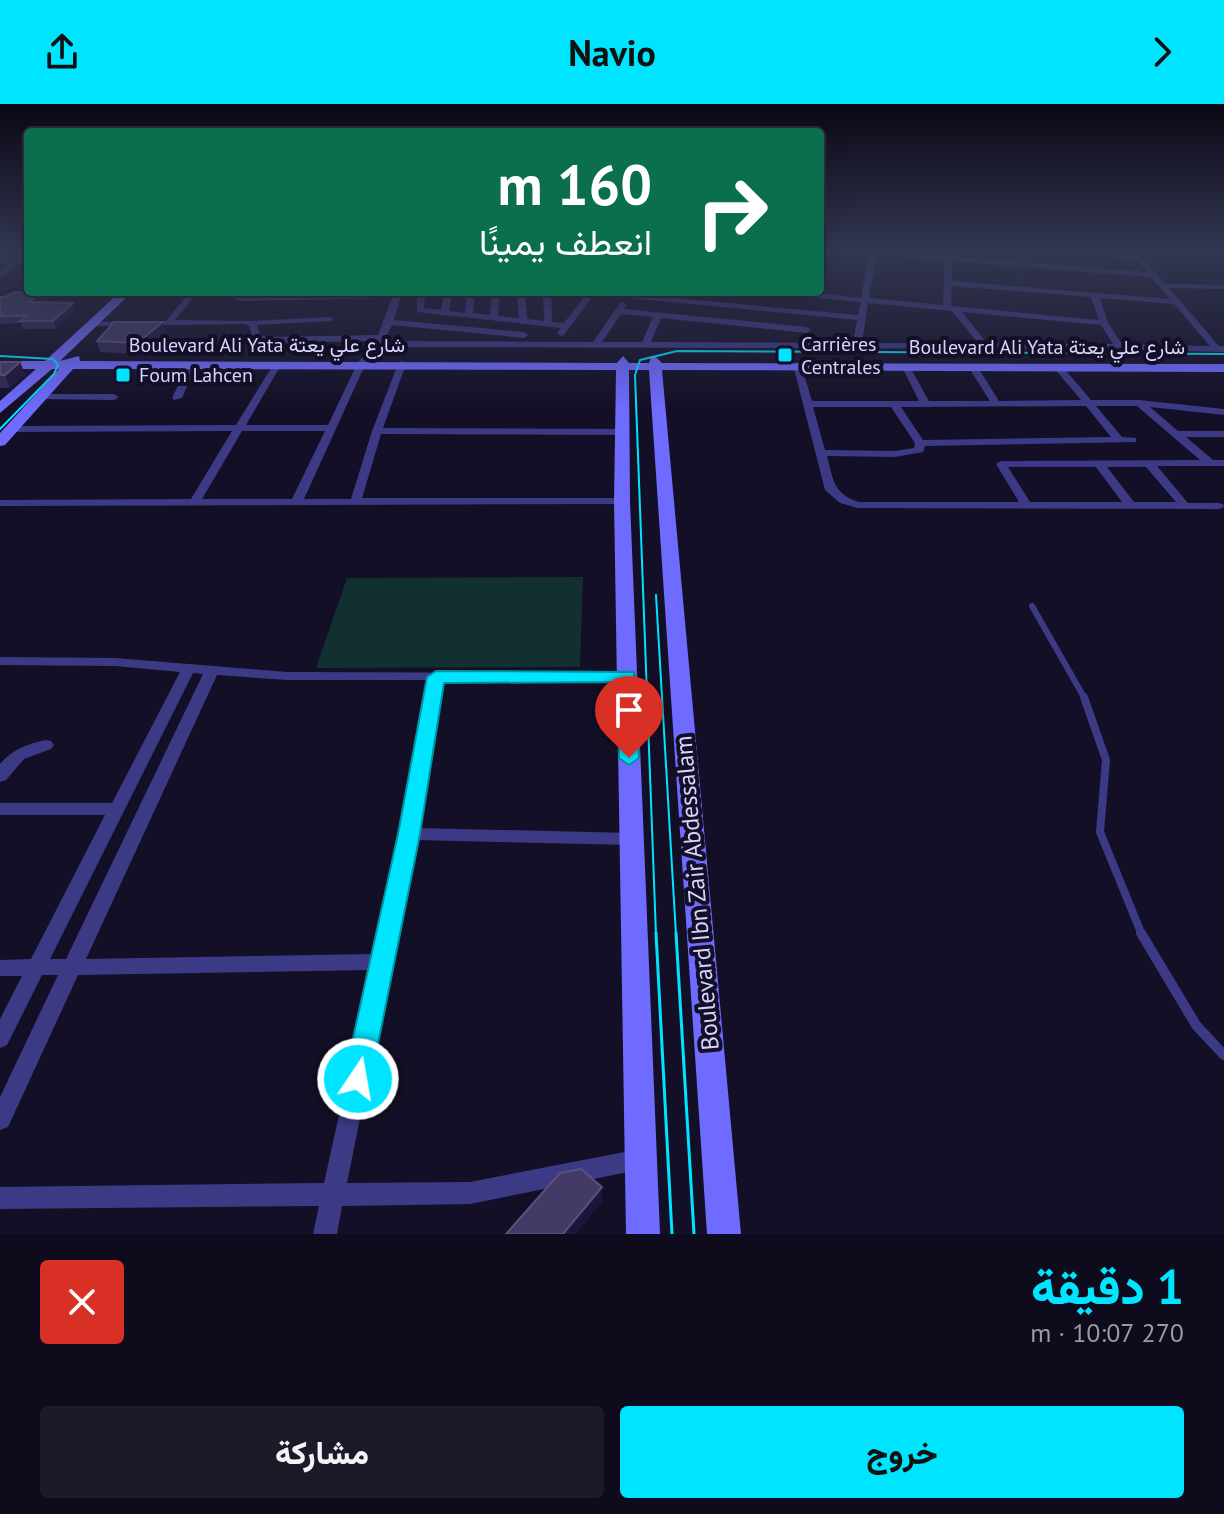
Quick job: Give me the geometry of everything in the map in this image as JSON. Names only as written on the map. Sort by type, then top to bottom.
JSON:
[{"type":"street","points":[[0,409],[45,366],[97,324],[115,304]]},
{"type":"street","points":[[169,322],[184,304]]},
{"type":"street","points":[[226,321],[238,304]]},
{"type":"street","points":[[322,339],[336,304]]},
{"type":"street","points":[[297,501],[361,364],[380,341],[394,304]]},
{"type":"street","points":[[420,304],[419,309],[445,313],[566,326]]},
{"type":"street","points":[[445,313],[446,304]]},
{"type":"street","points":[[469,315],[470,304]]},
{"type":"street","points":[[494,318],[495,304]]},
{"type":"street","points":[[522,304],[523,321]]},
{"type":"street","points":[[547,304],[548,324]]},
{"type":"street","points":[[389,322],[555,340],[583,304]]},
{"type":"street","points":[[597,343],[624,304]]},
{"type":"street","points":[[723,304],[861,318]]},
{"type":"street","points":[[857,347],[863,304]]},
{"type":"street","points":[[893,304],[1104,323]]},
{"type":"street","points":[[950,304],[951,309],[985,346]]},
{"type":"street","points":[[1098,304],[1104,323],[1119,346]]},
{"type":"street","points":[[1180,304],[1220,349]]},
{"type":"street","points":[[619,311],[807,330]]},
{"type":"street","points":[[803,346],[811,313]]},
{"type":"street","points":[[651,357],[658,315]]},
{"type":"street","points":[[97,324],[330,319]]},
{"type":"street","name":"Boulevard Ali Yata شارع علي يعتة","points":[[251,323],[256,337],[267,340],[555,340],[597,343],[651,357],[797,365],[1064,368],[1224,365]]},
{"type":"street","points":[[0,442],[71,366],[86,333]]},
{"type":"street","name":"Boulevard Ali Yata شارع علي يعتة","points":[[0,365],[623,363],[651,357],[803,346],[1220,349]]},
{"type":"street","name":"Boulevard Ali Yata شارع علي يعتة","points":[[651,357],[1224,365]]},
{"type":"street","name":"Boulevard Ibn Zair Abdessalam","points":[[651,357],[724,1234]]},
{"type":"street","points":[[623,363],[622,501],[643,1234]]},
{"type":"street","points":[[356,501],[402,364]]},
{"type":"street","points":[[177,398],[192,365]]},
{"type":"street","points":[[195,502],[277,365]]},
{"type":"street","points":[[797,365],[831,490],[844,501],[858,505],[1222,507]]},
{"type":"street","points":[[906,367],[926,404]]},
{"type":"street","points":[[974,368],[996,403]]},
{"type":"street","points":[[920,443],[1132,440],[1064,368]]},
{"type":"street","points":[[44,397],[114,397]]},
{"type":"street","points":[[808,404],[1139,403],[1224,412]]},
{"type":"street","points":[[1139,403],[1209,462]]},
{"type":"street","points":[[822,453],[906,453],[919,450],[920,443],[895,405]]},
{"type":"street","points":[[13,429],[329,428]]},
{"type":"street","points":[[377,431],[622,432]]},
{"type":"street","points":[[1174,434],[1224,434]]},
{"type":"street","points":[[989,442],[1026,505]]},
{"type":"street","points":[[1098,462],[1130,505]]},
{"type":"street","points":[[1148,462],[1184,505]]},
{"type":"street","points":[[1001,464],[1224,463]]},
{"type":"street","points":[[0,503],[622,501]]},
{"type":"street","points":[[0,661],[189,667],[287,676],[627,676]]},
{"type":"street","points":[[0,1039],[189,667]]},
{"type":"street","points":[[0,1120],[212,670]]},
{"type":"street","points":[[325,1234],[409,834],[436,677]]},
{"type":"street","points":[[0,776],[12,758],[22,750],[46,745]]},
{"type":"street","points":[[0,809],[115,809]]},
{"type":"street","points":[[409,834],[631,839]]},
{"type":"street","points":[[0,968],[382,962]]},
{"type":"street","points":[[0,1198],[470,1193],[641,1160]]},
{"type":"lane","points":[[1032,606],[1090,708],[1106,760],[1100,832],[1145,942],[1196,1025],[1224,1055]]},
{"type":"green space","points":[[257,342],[323,342],[316,354],[248,355]]},
{"type":"green space","points":[[583,577],[580,667],[316,668],[347,578]]},
{"type":"building","points":[[0,304],[72,304],[53,321],[20,321],[27,316],[0,316]]},
{"type":"building","points":[[114,322],[163,322],[137,343],[97,341]]},
{"type":"building","points":[[0,362],[20,362],[5,375],[0,375]]},
{"type":"building","points":[[581,1169],[602,1187],[563,1234],[506,1234],[560,1173]]},
{"type":"tram line","points":[[656,935],[635,375],[640,360],[677,351],[1224,354]]},
{"type":"tram line","points":[[0,356],[53,359],[58,365],[54,374],[0,429]]},
{"type":"tram line","points":[[656,595],[676,935]]},
{"type":"tram line","points":[[656,933],[672,1234]]},
{"type":"tram line","points":[[676,933],[694,1234]]},
{"type":"place","name":"Carrières Centrales","points":[[785,355]]},
{"type":"place","name":"Foum Lahcen","points":[[123,375]]},
{"type":"route","points":[[358,1079],[409,834],[436,677],[627,676],[629,758]]}]
